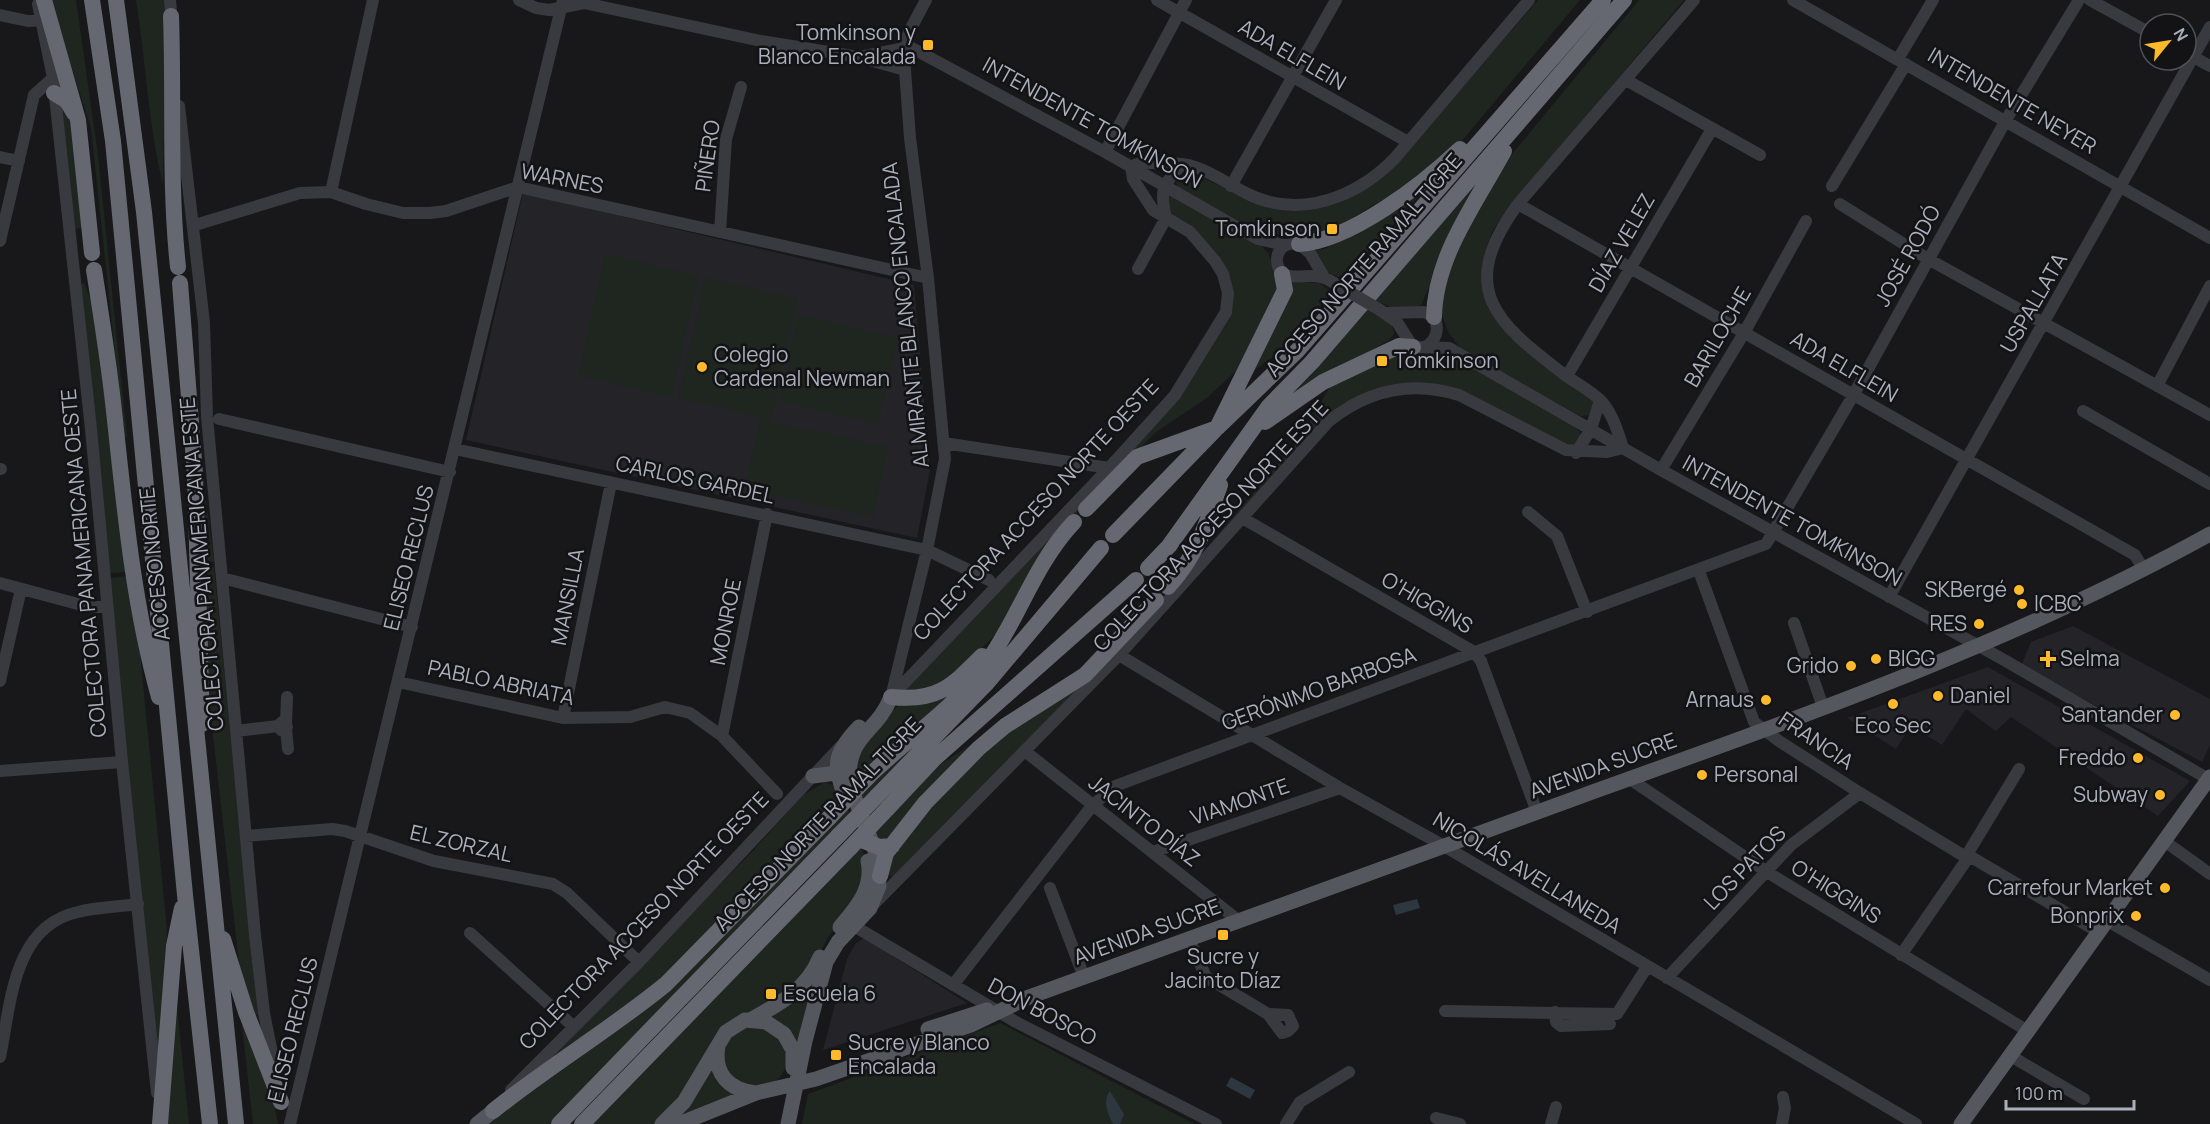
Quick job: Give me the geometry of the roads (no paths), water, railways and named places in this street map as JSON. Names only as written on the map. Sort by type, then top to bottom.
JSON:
[{"type":"highway","points":[[44,0],[78,120],[92,253]]},
{"type":"highway","name":"ACCESO NORTE","points":[[92,0],[113,141],[185,895],[210,1124]]},
{"type":"highway","name":"ACCESO NORTE","points":[[116,0],[144,212],[199,782],[237,1124]]},
{"type":"highway","name":"ACCESO NORTE RAMAL TIGRE","points":[[1113,535],[1217,428],[1297,351],[1603,0]]},
{"type":"highway","name":"ACCESO NORTE RAMAL TIGRE","points":[[1148,568],[1169,546],[1269,406],[1312,362],[1624,0]]},
{"type":"highway","points":[[170,8],[174,107],[172,207],[195,474],[203,698],[199,782]]},
{"type":"highway","points":[[1292,244],[1320,242],[1396,201],[1438,170],[1529,85]]},
{"type":"highway","points":[[50,86],[67,102],[78,120]]},
{"type":"highway","points":[[1436,322],[1436,291],[1453,242],[1520,121]]},
{"type":"highway","points":[[1086,509],[1137,457],[1217,428],[1285,290],[1279,266]]},
{"type":"highway","points":[[94,270],[113,398],[133,581],[147,655],[171,741]]},
{"type":"highway","points":[[1242,443],[1281,410],[1323,382],[1399,346],[1419,347]]},
{"type":"highway","points":[[1168,587],[1185,569],[1200,543],[1226,467]]},
{"type":"highway","points":[[493,1110],[546,1069],[643,1003],[666,984],[867,778],[974,680],[1007,629],[1043,563],[1074,522]]},
{"type":"highway","name":"ACCESO NORTE RAMAL TIGRE","points":[[582,1124],[856,842],[883,802],[1101,548]]},
{"type":"highway","name":"ACCESO NORTE RAMAL TIGRE","points":[[883,802],[1136,580]]},
{"type":"highway","points":[[880,876],[882,862],[925,803],[979,748],[1005,726],[1085,675],[1156,600]]},
{"type":"highway","points":[[891,697],[918,699],[936,694],[971,668],[1007,629]]},
{"type":"highway","points":[[856,842],[892,846]]},
{"type":"highway","name":"ACCESO NORTE RAMAL TIGRE","points":[[559,1124],[856,842]]},
{"type":"highway","points":[[159,1124],[174,946],[185,895]]},
{"type":"highway","points":[[213,908],[246,1012],[281,1102]]},
{"type":"main road","name":"AVENIDA SUCRE","points":[[763,1091],[797,1083],[970,1025],[999,1010],[1084,977],[1823,707],[1978,647],[2145,570],[2210,534]]},
{"type":"main road","points":[[840,747],[891,697]]},
{"type":"main road","name":"ALMIRANTE BLANCO ENCALADA","points":[[843,778],[855,744],[886,710],[891,697]]},
{"type":"main road","name":"ALMIRANTE BLANCO ENCALADA","points":[[752,1019],[788,999],[804,985],[814,971],[827,942],[858,905],[870,877],[856,842],[843,778],[840,747]]},
{"type":"main road","points":[[813,776],[843,778]]},
{"type":"main road","points":[[1961,1124],[2163,840],[2210,779]]},
{"type":"main road","name":"ALMIRANTE BLANCO ENCALADA","points":[[856,842],[880,876]]},
{"type":"main road","points":[[679,1124],[763,1091],[784,1080],[797,1062],[805,1041],[826,962],[838,942],[870,908],[880,876]]},
{"type":"main road","name":"AVENIDA SUCRE","points":[[797,1062],[817,1068],[969,1014],[999,1010]]},
{"type":"main road","points":[[662,1124],[684,1102],[719,1042],[733,1026],[752,1019],[776,1027],[789,1041],[797,1062],[797,1083],[788,1124]]},
{"type":"main road","points":[[719,1042],[718,1070],[723,1079],[735,1089],[763,1091]]},
{"type":"main road","name":"COLECTORA ACCESO NORTE OESTE","points":[[477,1124],[493,1110]]},
{"type":"street","name":"COLECTORA PANAMERICANA OESTE","points":[[38,0],[91,429],[159,1124]]},
{"type":"street","points":[[331,192],[373,0]]},
{"type":"street","points":[[519,0],[543,9],[562,3],[584,3],[761,41],[859,57],[905,70]]},
{"type":"street","name":"ALMIRANTE BLANCO ENCALADA","points":[[891,697],[944,473],[944,443],[928,278],[910,138],[904,48],[909,32],[926,0]]},
{"type":"street","name":"ADA ELFLEIN","points":[[1157,0],[1408,142]]},
{"type":"street","points":[[1105,152],[1186,0]]},
{"type":"street","points":[[1231,186],[1336,0]]},
{"type":"street","points":[[1131,168],[1140,163],[1182,164],[1195,167],[1269,202],[1309,203],[1334,198],[1357,189],[1381,172],[1529,0]]},
{"type":"street","points":[[1623,448],[1616,427],[1600,400],[1517,338],[1494,307],[1488,273],[1490,252],[1497,233],[1518,204],[1694,0]]},
{"type":"street","name":"INTENDENTE NEYER","points":[[1793,0],[2210,238]]},
{"type":"street","points":[[1832,186],[1902,62],[1933,0]]},
{"type":"street","name":"JOSÉ RODÓ","points":[[1774,533],[2006,120],[2079,0]]},
{"type":"street","points":[[2090,0],[2138,26]]},
{"type":"street","name":"ELISEO RECLUS","points":[[290,1124],[562,3]]},
{"type":"street","name":"COLECTORA PANAMERICANA ESTE","points":[[170,8],[184,159],[195,225],[205,338],[206,416],[259,978],[285,1124]]},
{"type":"street","points":[[0,15],[28,21],[41,20]]},
{"type":"street","name":"USPALLATA","points":[[2198,44],[2210,27]]},
{"type":"street","name":"INTENDENTE TOMKINSON","points":[[904,48],[910,47],[926,54],[1258,239],[1292,244]]},
{"type":"street","points":[[859,57],[904,48]]},
{"type":"street","name":"USPALLATA","points":[[1889,597],[2122,186],[2181,72]]},
{"type":"street","points":[[1626,80],[1760,155]]},
{"type":"street","points":[[0,241],[34,95],[50,86]]},
{"type":"street","name":"PIÑERO","points":[[720,232],[726,139],[741,87]]},
{"type":"street","name":"DÍAZ VELEZ","points":[[1567,376],[1712,129]]},
{"type":"street","points":[[0,157],[19,161]]},
{"type":"street","points":[[1138,269],[1166,218],[1162,202],[1163,185],[1182,164]]},
{"type":"street","name":"COLECTORA ACCESO NORTE OESTE","points":[[891,697],[1109,468],[1175,395],[1219,327],[1228,304],[1223,274],[1204,246],[1190,232],[1153,210],[1133,179],[1131,168]]},
{"type":"street","name":"WARNES","points":[[195,225],[300,193],[331,192],[403,213],[430,213],[446,211],[518,187],[928,278]]},
{"type":"street","name":"ADA ELFLEIN","points":[[1518,204],[2134,555],[2145,570]]},
{"type":"street","points":[[1840,204],[1928,259],[2210,415]]},
{"type":"street","name":"BARILOCHE","points":[[1661,470],[1744,333],[1806,221]]},
{"type":"street","name":"INTENDENTE TOMKINSON","points":[[1258,239],[1279,266]]},
{"type":"street","points":[[1326,278],[1310,253],[1292,244],[1278,251],[1279,266],[1288,277],[1311,275],[1326,278],[1383,311],[1397,322],[1419,347],[1434,339],[1436,322]]},
{"type":"street","points":[[2157,386],[2210,286]]},
{"type":"street","points":[[1383,311],[1424,312],[1436,322],[1449,348]]},
{"type":"street","name":"INTENDENTE TOMKINSON","points":[[1419,347],[1449,348],[2210,779]]},
{"type":"street","name":"COLECTORA ACCESO NORTE ESTE","points":[[870,908],[1119,655],[1244,519],[1329,421],[1347,407],[1390,389],[1424,387],[1459,394],[1566,450],[1576,453],[1607,453],[1623,448]]},
{"type":"street","points":[[1576,453],[1591,429],[1600,400]]},
{"type":"street","points":[[2083,411],[2210,484]]},
{"type":"street","points":[[219,419],[450,472]]},
{"type":"street","points":[[944,443],[1109,468]]},
{"type":"street","name":"CARLOS GARDEL","points":[[455,449],[927,550]]},
{"type":"street","name":"MANSILLA","points":[[563,718],[611,483]]},
{"type":"street","points":[[1528,512],[1557,536],[1587,612]]},
{"type":"street","name":"MONROE","points":[[722,736],[767,514]]},
{"type":"street","name":"O'HIGGINS","points":[[1244,519],[1474,652],[1481,661],[1537,812]]},
{"type":"street","name":"GERÓNIMO BARBOSA","points":[[952,985],[1092,806],[1115,786],[1759,548],[1766,544],[1774,533]]},
{"type":"street","points":[[927,550],[989,580]]},
{"type":"street","name":"FRANCIA","points":[[1699,571],[1754,722],[1860,793],[1967,856],[2210,980]]},
{"type":"street","points":[[222,579],[412,627]]},
{"type":"street","points":[[0,583],[89,607],[107,608]]},
{"type":"street","points":[[0,681],[21,589]]},
{"type":"street","points":[[1794,623],[1823,707]]},
{"type":"street","name":"NICOLÁS AVELLANEDA","points":[[1119,655],[1340,788],[1444,846],[1916,1124]]},
{"type":"street","points":[[901,658],[909,665],[919,665]]},
{"type":"street","name":"PABLO ABRIATA","points":[[398,682],[563,718],[630,717],[665,707],[690,713],[722,736],[777,794]]},
{"type":"street","points":[[287,698],[284,726],[288,749]]},
{"type":"street","points":[[236,731],[284,726]]},
{"type":"street","name":"COLECTORA ACCESO NORTE OESTE","points":[[493,1110],[639,962],[840,747]]},
{"type":"street","name":"JACINTO DÍAZ","points":[[1026,752],[1239,921]]},
{"type":"street","points":[[0,771],[122,762]]},
{"type":"street","points":[[1901,955],[1967,856],[2019,769]]},
{"type":"street","name":"O'HIGGINS","points":[[1630,779],[1767,872],[2026,1030]]},
{"type":"street","name":"VIAMONTE","points":[[1153,852],[1340,788]]},
{"type":"street","name":"LOS PATOS","points":[[1667,978],[1791,845],[1860,793]]},
{"type":"street","name":"EL ZORZAL","points":[[246,836],[332,829],[434,861],[553,884],[567,893],[639,962]]},
{"type":"street","points":[[2163,840],[2210,874]]},
{"type":"street","points":[[1050,888],[1084,977]]},
{"type":"street","points":[[0,1057],[19,969],[24,954],[39,933],[57,919],[78,911],[138,904]]},
{"type":"street","name":"DON BOSCO","points":[[854,926],[1016,1022],[1216,1124]]},
{"type":"street","points":[[470,933],[574,1027]]},
{"type":"street","points":[[1189,939],[1206,977],[1268,1014]]},
{"type":"street","points":[[1445,1011],[1617,1014],[1647,967]]},
{"type":"street","points":[[1555,1012],[1556,1023],[1561,1026],[1610,1024]]},
{"type":"street","points":[[2009,1055],[2084,1099]]},
{"type":"street","points":[[1286,1124],[1292,1111],[1300,1102],[1349,1072]]},
{"type":"street","points":[[1782,1124],[1785,1108],[1783,1097]]},
{"type":"street","points":[[1549,1124],[1556,1107]]},
{"type":"street","points":[[1436,1118],[1460,1124]]},
{"type":"place","name":"Tomkinson y Blanco Encalada","points":[[928,45]]},
{"type":"place","name":"Tomkinson","points":[[1332,229]]},
{"type":"place","name":"Tómkinson","points":[[1382,361]]},
{"type":"place","name":"Colegio Cardenal Newman","points":[[702,367]]},
{"type":"place","name":"SKBergé","points":[[2019,590]]},
{"type":"place","name":"ICBC","points":[[2022,604]]},
{"type":"place","name":"RES","points":[[1979,624]]},
{"type":"place","name":"BIGG","points":[[1876,659]]},
{"type":"place","name":"Selma","points":[[2048,659]]},
{"type":"place","name":"Grido","points":[[1851,666]]},
{"type":"place","name":"Daniel","points":[[1938,696]]},
{"type":"place","name":"Arnaus","points":[[1766,700]]},
{"type":"place","name":"Eco Sec","points":[[1893,704]]},
{"type":"place","name":"Santander","points":[[2175,715]]},
{"type":"place","name":"Freddo","points":[[2138,758]]},
{"type":"place","name":"Personal","points":[[1702,775]]},
{"type":"place","name":"Subway","points":[[2160,795]]},
{"type":"place","name":"Carrefour Market","points":[[2165,888]]},
{"type":"place","name":"Bonprix","points":[[2136,916]]},
{"type":"place","name":"Sucre y Jacinto Díaz","points":[[1223,935]]},
{"type":"place","name":"Escuela 6","points":[[771,994]]},
{"type":"place","name":"Sucre y Blanco Encalada","points":[[836,1055]]}]
